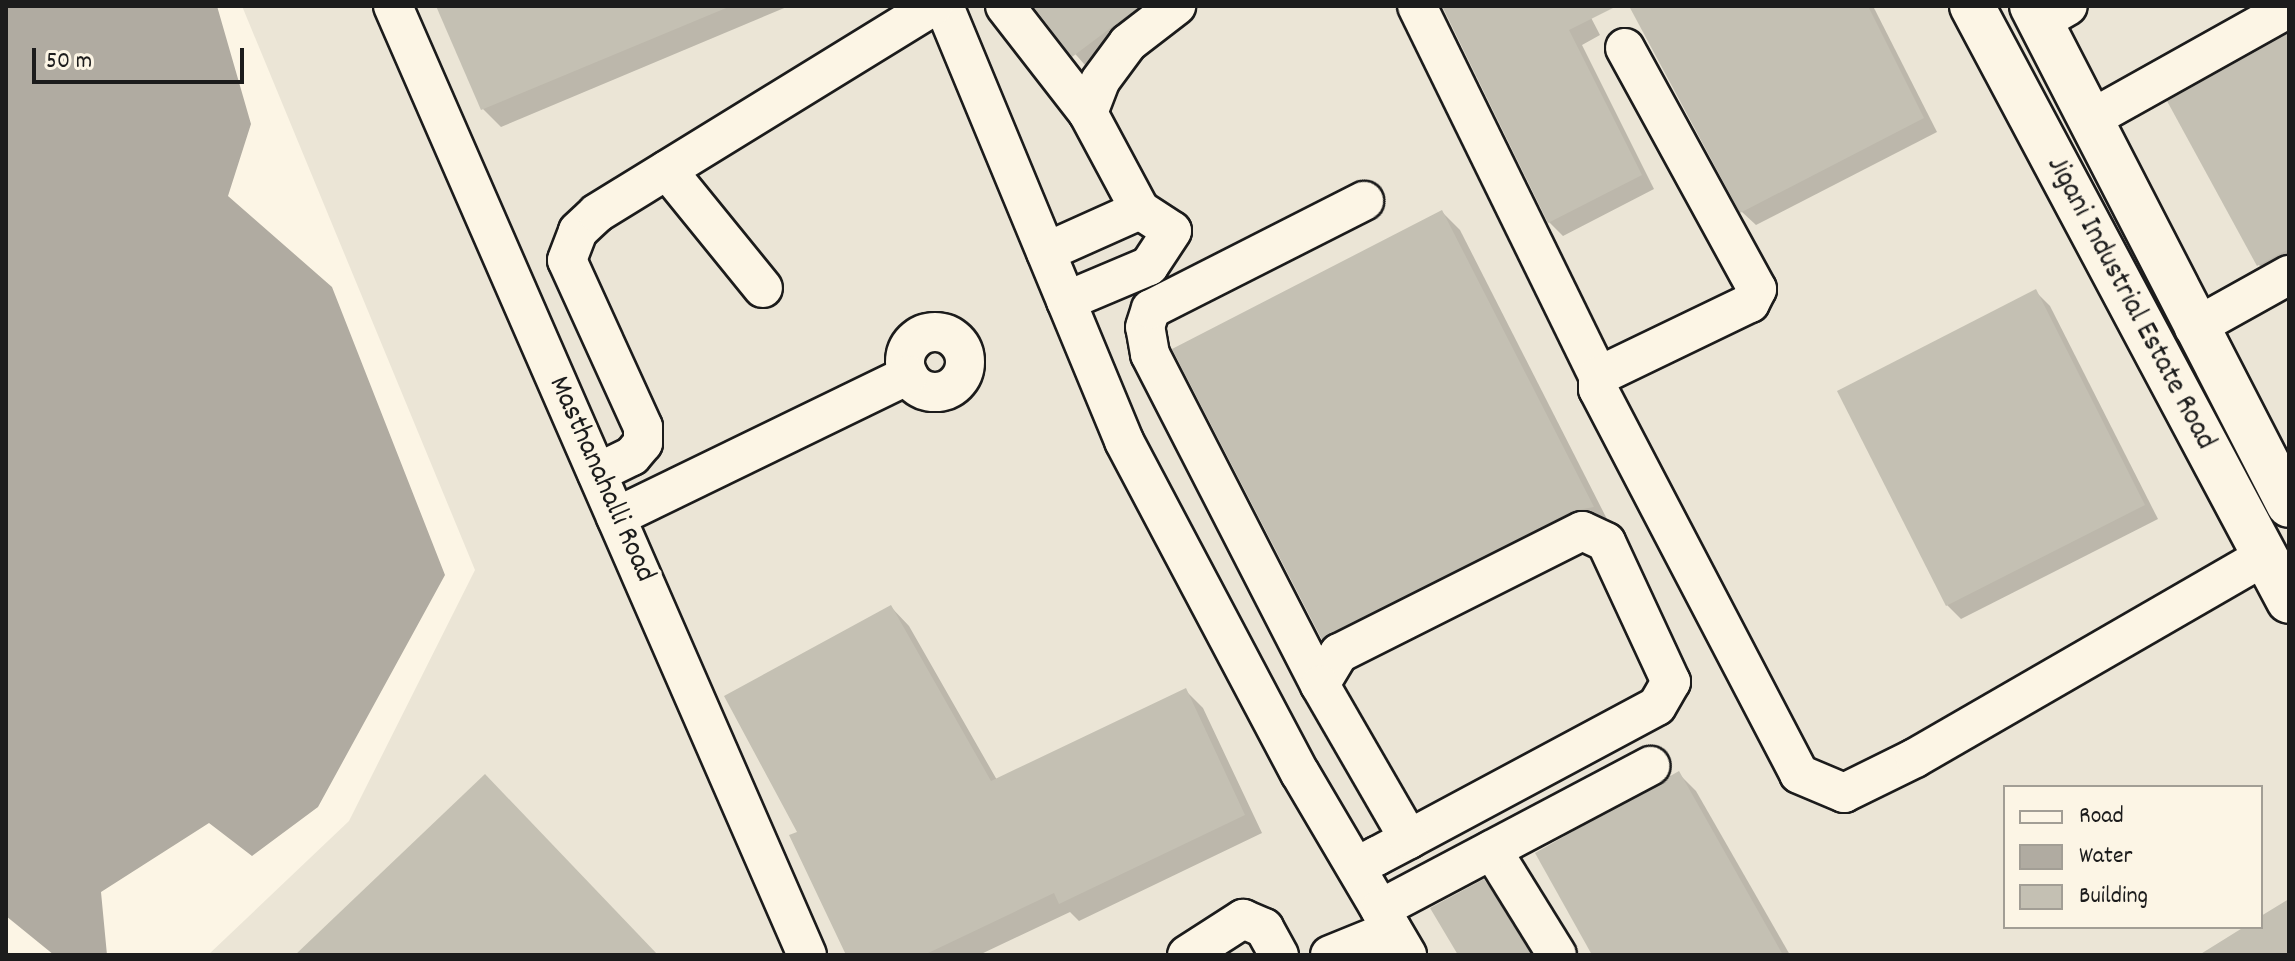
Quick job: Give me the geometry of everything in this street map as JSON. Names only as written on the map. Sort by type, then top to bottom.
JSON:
[{"type":"main road","name":"Jigani Industrial Estate Road","points":[[1972,6],[2289,601]]},
{"type":"main road","name":"Jigani Industrial Estate Road","points":[[2047,11],[2089,120],[2194,328],[2289,505]]},
{"type":"street","name":"Masthanahalli Road","points":[[393,6],[807,955]]},
{"type":"street","points":[[597,473],[632,456],[643,443],[643,427],[572,275],[568,246],[597,213],[934,6]]},
{"type":"street","points":[[944,6],[1124,441],[1393,931]]},
{"type":"street","points":[[1005,6],[1088,113],[1140,210],[1172,231],[1149,266],[1066,301]]},
{"type":"street","points":[[1088,113],[1100,81],[1128,43],[1176,6]]},
{"type":"street","points":[[1417,6],[1598,376],[1598,389],[1799,774],[1844,793],[1915,758],[2263,557]]},
{"type":"street","points":[[2089,120],[2289,8]]},
{"type":"street","points":[[1598,376],[1750,303],[1757,289],[1625,48]]},
{"type":"street","points":[[667,170],[763,288]]},
{"type":"street","points":[[1364,201],[1151,309],[1145,327],[1150,354],[1320,685],[1409,839]]},
{"type":"street","points":[[1046,252],[1140,210]]},
{"type":"street","points":[[2194,328],[2289,275]]},
{"type":"street","points":[[616,517],[908,375]]},
{"type":"street","points":[[1320,685],[1339,653],[1582,531],[1606,542],[1671,682],[1657,706],[1356,867]]},
{"type":"street","points":[[1330,955],[1393,931],[1492,850],[1650,766]]},
{"type":"street","points":[[1492,850],[1557,955]]},
{"type":"street","points":[[1187,955],[1243,919],[1264,928],[1279,955]]},
{"type":"shaded area","points":[[242,6],[2289,6],[2289,955],[208,955],[349,821],[475,570]]},
{"type":"water","points":[[6,6],[217,6],[251,124],[228,196],[332,287],[445,575],[318,807],[252,856],[209,823],[101,892],[107,955],[54,955],[6,916]]},
{"type":"building","points":[[436,6],[731,6],[481,110]]},
{"type":"building","points":[[1033,6],[1140,6],[1072,57]]},
{"type":"building","points":[[1442,6],[1617,6],[1569,30],[1642,175],[1548,223]]},
{"type":"building","points":[[1629,6],[1868,6],[1924,118],[1740,213]]},
{"type":"building","points":[[2289,33],[2289,249],[2257,266],[2167,101]]},
{"type":"building","points":[[1442,210],[1594,507],[1572,511],[1322,640],[1172,349]]},
{"type":"building","points":[[2036,289],[2145,505],[1946,606],[1837,391]]},
{"type":"building","points":[[891,605],[991,781],[1186,688],[1245,815],[1059,904],[1054,893],[924,955],[846,955],[789,835],[797,832],[724,696]]},
{"type":"building","points":[[1679,771],[1783,955],[1592,955],[1535,853]]},
{"type":"building","points":[[485,774],[658,955],[295,955]]},
{"type":"building","points":[[1484,879],[1531,955],[1458,955],[1430,908]]},
{"type":"building","points":[[2289,899],[2289,955],[2199,955],[2241,929],[2263,929],[2263,915]]}]
